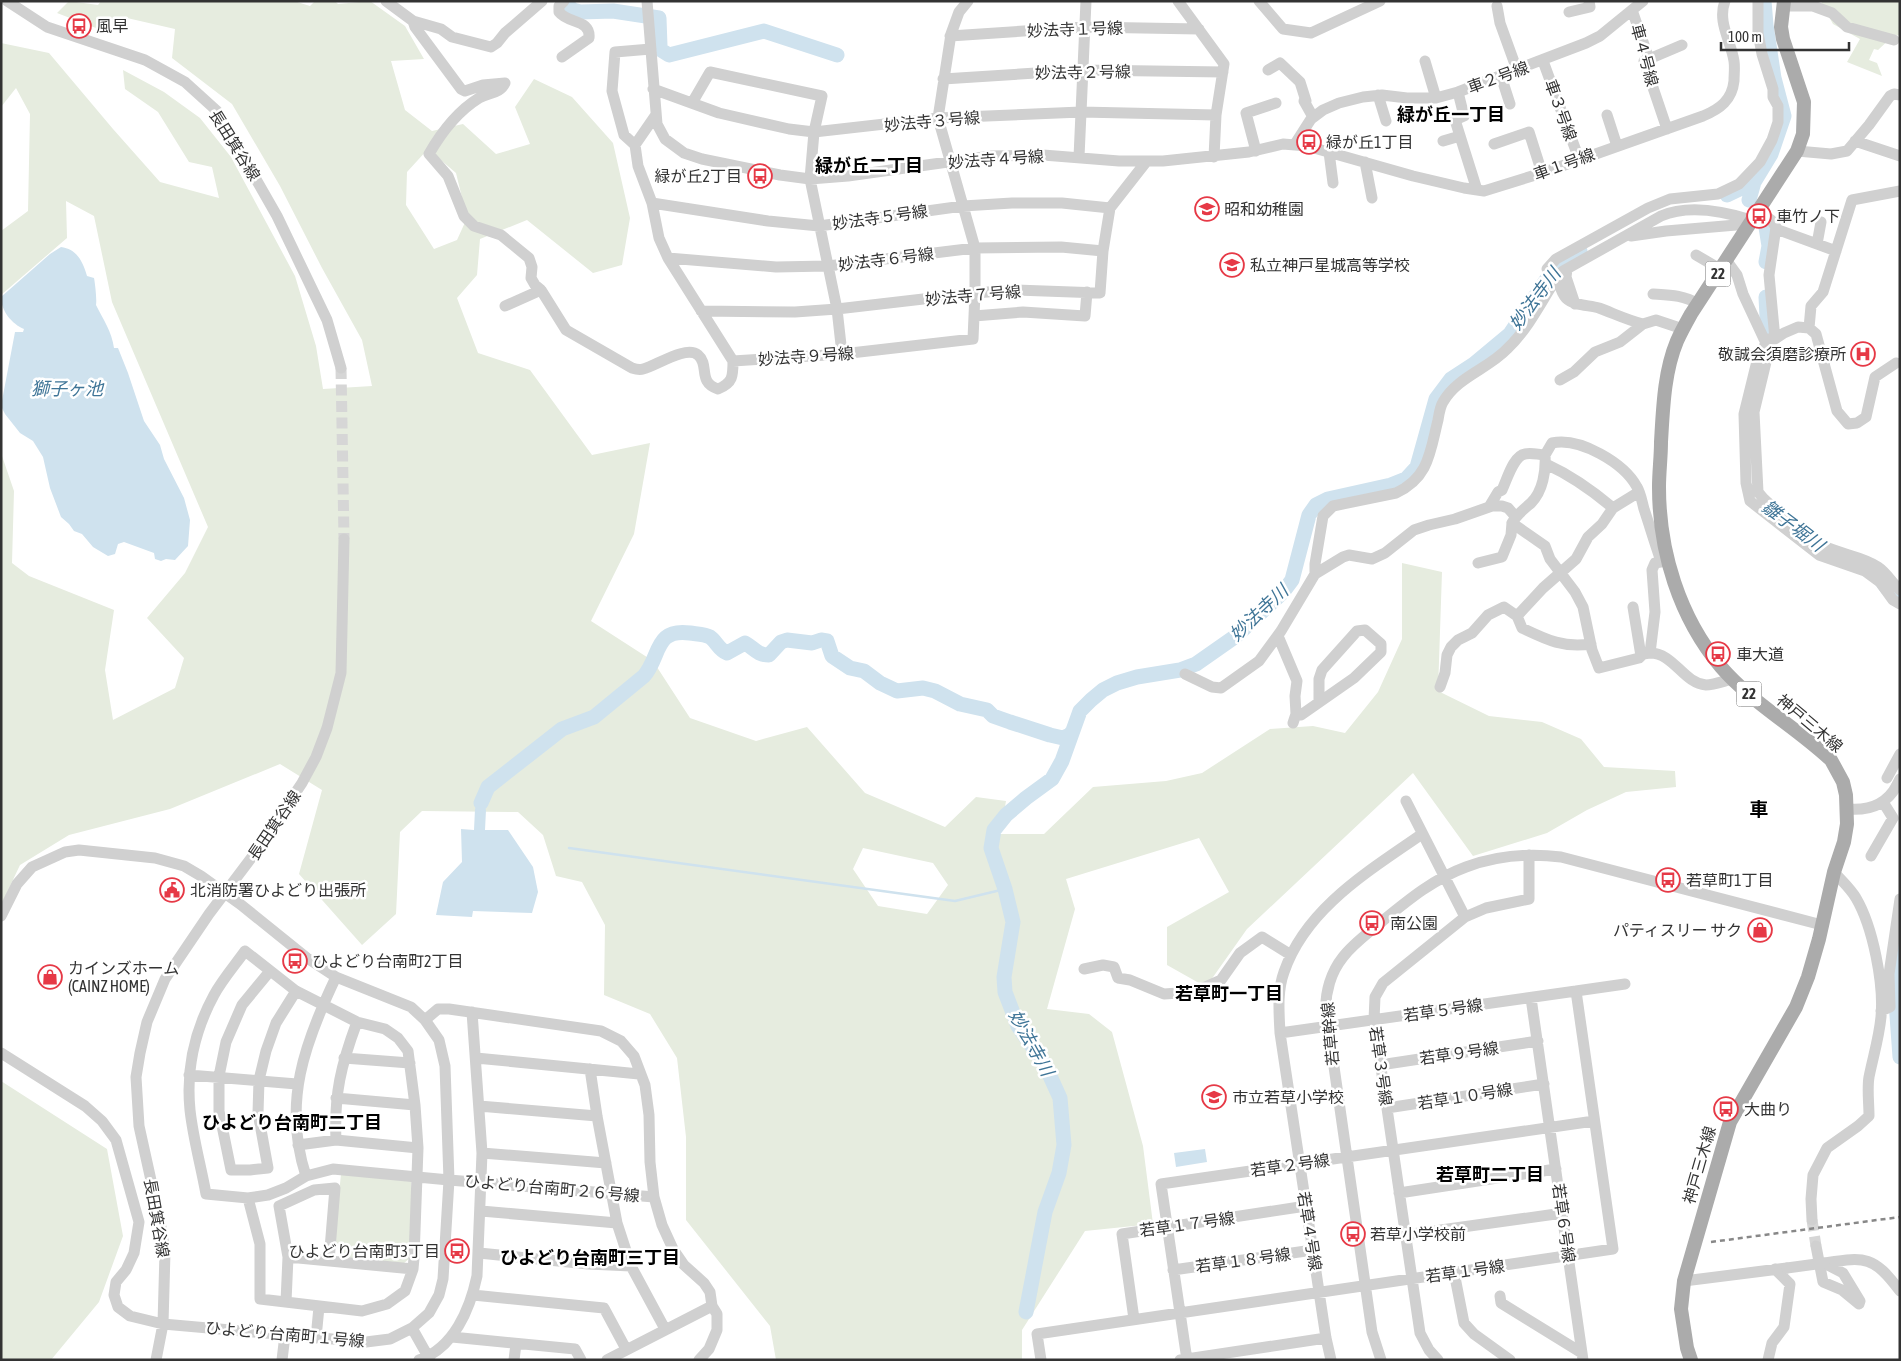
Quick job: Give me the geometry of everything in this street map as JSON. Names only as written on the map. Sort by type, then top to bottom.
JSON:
[{"type":"main road","name":"神戸三木線","points":[[1692,1360],[1687,1348],[1681,1308],[1684,1280],[1730,1122],[1796,1007],[1808,977],[1846,830],[1847,809],[1843,782],[1831,760],[1732,679],[1716,660],[1690,619],[1664,561],[1659,487],[1662,428],[1667,378],[1672,354],[1683,328],[1752,218],[1797,151],[1803,134],[1804,102],[1783,39],[1781,27],[1783,4]]},
{"type":"street","name":"長田箕谷線","points":[[7,1],[48,27],[145,60],[185,82],[217,112],[277,216],[327,320],[341,368]]},
{"type":"street","points":[[386,1],[413,21],[441,29],[452,37],[491,47],[542,1]]},
{"type":"street","points":[[562,56],[589,38],[590,32],[587,26],[582,23],[563,18],[559,12],[559,6],[564,1]]},
{"type":"street","name":"妙法寺４号線","points":[[647,1],[657,124],[665,138],[684,153],[702,159],[810,179],[848,176],[991,156],[1043,155],[1146,162],[1214,157],[1283,144],[1295,144]]},
{"type":"street","points":[[938,118],[950,36],[959,12],[968,1]]},
{"type":"street","points":[[1079,157],[1086,1]]},
{"type":"street","points":[[1178,1],[1224,64],[1216,116],[1214,157]]},
{"type":"street","points":[[1259,1],[1283,29],[1311,33],[1361,5],[1380,1]]},
{"type":"street","points":[[1569,12],[1590,7],[1589,1]]},
{"type":"street","name":"車２号線","points":[[1295,144],[1313,117],[1339,103],[1378,95],[1436,98],[1458,92],[1600,36],[1643,1]]},
{"type":"street","name":"車１号線","points":[[1295,144],[1422,178],[1477,190],[1493,189],[1542,173],[1713,112],[1726,102],[1732,92],[1735,70],[1734,60],[1722,19],[1725,1]]},
{"type":"street","points":[[1547,269],[1556,259],[1648,208],[1670,199],[1718,194],[1739,184],[1760,162],[1772,140],[1778,122],[1778,106],[1772,97],[1773,90],[1762,54],[1758,32],[1758,1]]},
{"type":"street","points":[[1783,4],[1813,6],[1832,13],[1846,27],[1894,40]]},
{"type":"street","points":[[1497,6],[1500,23],[1517,70]]},
{"type":"street","name":"車４号線","points":[[1632,10],[1649,59],[1644,61],[1667,129]]},
{"type":"street","points":[[413,21],[414,27],[461,89],[465,91],[482,85],[505,83],[499,91],[481,97],[465,110],[439,137],[428,154],[448,176],[464,216],[474,226],[502,234],[529,258],[532,267],[531,278],[541,290],[566,330],[632,368],[642,370],[681,354],[690,352],[698,355],[706,380],[711,387],[718,389],[727,385],[733,375],[733,361],[668,258],[659,238],[652,203],[638,166],[635,145],[624,135],[612,91],[615,52],[651,49]]},
{"type":"street","name":"妙法寺１号線","points":[[950,36],[1085,26],[1199,29]]},
{"type":"street","points":[[1649,59],[1682,45]]},
{"type":"street","name":"車３号線","points":[[1543,60],[1578,159]]},
{"type":"street","points":[[1425,61],[1436,98]]},
{"type":"street","points":[[1268,70],[1280,63],[1300,82],[1306,101],[1304,101],[1313,117]]},
{"type":"street","name":"妙法寺２号線","points":[[943,79],[1083,70],[1223,72]]},
{"type":"street","points":[[692,103],[710,72],[822,96],[814,132],[810,179],[818,226],[837,309],[842,354]]},
{"type":"street","points":[[1501,76],[1510,104]]},
{"type":"street","name":"妙法寺３号線","points":[[654,89],[719,113],[789,129],[814,132],[938,118],[1081,112],[1216,116]]},
{"type":"street","points":[[1458,92],[1464,116],[1455,120],[1477,190]]},
{"type":"street","points":[[1797,151],[1830,154],[1846,151],[1890,96],[1894,94],[1900,95]]},
{"type":"street","points":[[1378,95],[1386,121]]},
{"type":"street","points":[[1256,150],[1246,113],[1276,103]]},
{"type":"street","points":[[1607,115],[1617,146]]},
{"type":"street","points":[[635,145],[655,116]]},
{"type":"street","name":"妙法寺９号線","points":[[733,361],[842,354],[973,339],[975,248],[938,118]]},
{"type":"street","points":[[1494,144],[1529,132],[1542,173]]},
{"type":"street","points":[[1443,141],[1460,136]]},
{"type":"street","points":[[1855,141],[1900,156]]},
{"type":"street","points":[[1328,152],[1332,183]]},
{"type":"street","points":[[974,316],[1023,312],[1085,316],[1087,292],[1100,293],[1103,251],[1110,208],[1146,162]]},
{"type":"street","points":[[1365,162],[1372,198]]},
{"type":"street","points":[[1809,328],[1811,306],[1823,292],[1852,200],[1900,191]]},
{"type":"street","name":"妙法寺５号線","points":[[652,203],[768,221],[818,226],[963,206],[1054,203],[1110,208]]},
{"type":"street","points":[[1315,574],[1314,564],[1323,516],[1333,506],[1396,493],[1418,478],[1427,461],[1442,403],[1454,387],[1507,349],[1522,331],[1557,277],[1567,269],[1661,216],[1672,211],[1704,210],[1771,220],[1776,229],[1769,275],[1771,339]]},
{"type":"street","points":[[1625,237],[1752,218]]},
{"type":"street","points":[[1817,244],[1821,222]]},
{"type":"street","points":[[1776,229],[1836,250]]},
{"type":"street","name":"妙法寺６号線","points":[[668,258],[776,267],[828,266],[975,248],[1061,247],[1103,251]]},
{"type":"street","points":[[1696,255],[1723,266],[1729,264],[1737,275],[1743,294],[1764,339],[1771,339]]},
{"type":"street","points":[[1567,269],[1566,277],[1575,304]]},
{"type":"street","points":[[1557,277],[1562,294],[1566,299],[1575,304],[1592,306],[1624,319],[1644,324]]},
{"type":"street","points":[[505,306],[541,290]]},
{"type":"street","name":"妙法寺７号線","points":[[701,311],[795,312],[1014,290],[1087,292]]},
{"type":"street","points":[[1653,294],[1674,295],[1698,304]]},
{"type":"street","points":[[1560,380],[1574,372],[1595,352],[1620,342],[1644,324],[1656,320],[1683,328]]},
{"type":"street","points":[[1896,363],[1875,377],[1866,417],[1857,423],[1848,424],[1837,411],[1816,334],[1809,328],[1798,327],[1771,339],[1758,357],[1744,414],[1746,483],[1750,501],[1819,555],[1865,571],[1880,582],[1893,600],[1900,604]]},
{"type":"street","points":[[1763,350],[1767,358],[1754,412],[1758,492],[1801,531],[1824,546],[1858,557],[1880,568],[1900,590]]},
{"type":"street","points":[[1478,563],[1502,557],[1512,535],[1514,520],[1532,502],[1537,494],[1546,471],[1546,460],[1552,443],[1558,442],[1588,448],[1605,456],[1623,470],[1637,487],[1664,561],[1655,564],[1652,570],[1656,612],[1645,655]]},
{"type":"street","points":[[1489,507],[1498,492],[1502,490],[1516,460],[1522,454],[1527,453],[1546,460],[1600,496],[1613,508]]},
{"type":"street","points":[[1517,616],[1543,588],[1576,559],[1588,537],[1602,524],[1613,508],[1639,492]]},
{"type":"street","points":[[1186,674],[1201,683],[1221,688],[1259,661],[1278,636],[1315,574],[1349,555],[1372,559],[1386,553],[1414,530],[1455,519],[1489,507],[1502,506],[1508,508],[1514,520],[1545,546],[1550,559],[1575,592],[1583,607],[1591,644],[1599,668],[1645,655],[1664,655],[1696,683],[1707,685],[1732,679]]},
{"type":"street","name":"長田箕谷線","points":[[156,1360],[163,1324],[165,1252],[160,1221],[138,1126],[136,1077],[147,1022],[165,979],[255,853],[302,783],[316,757],[327,728],[341,673],[344,540]]},
{"type":"street","points":[[1440,687],[1445,673],[1447,654],[1451,647],[1458,640],[1472,633],[1488,615],[1504,607],[1517,616],[1522,628],[1551,642],[1577,646],[1591,644]]},
{"type":"street","points":[[1633,607],[1645,655]]},
{"type":"street","points":[[1278,636],[1297,676],[1295,719],[1354,678],[1381,652],[1381,644],[1365,630],[1357,631],[1322,670],[1319,702]]},
{"type":"street","points":[[1887,778],[1900,754]]},
{"type":"street","points":[[1847,809],[1864,810],[1883,802],[1893,793],[1898,782]]},
{"type":"street","points":[[1406,801],[1466,917]]},
{"type":"street","points":[[1871,856],[1893,818],[1883,802]]},
{"type":"street","name":"若草４号線","points":[[1332,1360],[1326,1338],[1280,1033],[1279,1003],[1283,974],[1296,943],[1320,913],[1364,875],[1422,834]]},
{"type":"street","name":"ひよどり台南町１号線","points":[[1,916],[17,884],[32,867],[64,852],[79,850],[155,858],[184,866],[225,893],[307,958],[336,977],[411,1007],[424,1020],[439,1040],[445,1066],[449,1180],[443,1279],[439,1295],[429,1312],[412,1328],[390,1339],[366,1342],[163,1324],[130,1316],[118,1307],[114,1295],[116,1282],[126,1270],[134,1253],[139,1222],[116,1140],[102,1121],[85,1106],[1,1053]]},
{"type":"street","name":"若草幹線","points":[[1380,1360],[1372,1332],[1327,1026],[1326,1001],[1329,984],[1342,958],[1360,940],[1410,899],[1444,876],[1490,860],[1529,855],[1551,856],[1577,861],[1822,926]]},
{"type":"street","name":"若草３号線","points":[[1438,1360],[1429,1350],[1420,1333],[1374,1020],[1375,997],[1383,983],[1466,917],[1486,908],[1529,899],[1529,855]]},
{"type":"street","points":[[1812,1220],[1813,1174],[1827,1148],[1869,1116],[1869,1079],[1875,1055],[1881,1011],[1879,976],[1866,923],[1856,898],[1834,872]]},
{"type":"street","points":[[1881,1011],[1890,1007],[1889,974],[1900,899]]},
{"type":"street","points":[[1084,969],[1103,965],[1114,967],[1118,978],[1130,980],[1164,994],[1194,992],[1222,980],[1240,953],[1262,938],[1291,955]]},
{"type":"street","points":[[248,1198],[260,1244],[260,1299],[319,1307],[362,1310],[387,1304],[405,1290],[413,1269],[418,1177],[415,1105],[408,1051],[398,1038],[384,1029],[357,1022],[322,1006],[296,991],[245,951],[215,993],[205,1014],[197,1033],[189,1074],[297,1084]]},
{"type":"street","points":[[270,971],[242,1005],[226,1042],[219,1076],[219,1111],[232,1170],[268,1168],[258,1114],[259,1080],[266,1051],[276,1023],[296,991]]},
{"type":"street","points":[[306,1176],[298,1145],[297,1084],[308,1042],[336,977]]},
{"type":"street","points":[[1576,991],[1625,984]]},
{"type":"street","name":"若草５号線","points":[[1280,1033],[1576,991]]},
{"type":"street","name":"若草１号線","points":[[1041,1360],[1036,1334],[1613,1249],[1576,991]]},
{"type":"street","name":"若草６号線","points":[[1532,998],[1583,1356]]},
{"type":"street","points":[[424,1020],[438,1009],[449,1009],[601,1031],[621,1041],[634,1056],[639,1074],[645,1085],[649,1115],[650,1162],[654,1197],[662,1225],[672,1249],[684,1265],[704,1283],[710,1292],[712,1306],[717,1314],[716,1330],[709,1349],[699,1360]]},
{"type":"street","points":[[412,1328],[426,1359],[452,1337],[473,1296],[477,1276],[482,1153],[472,1012]]},
{"type":"street","points":[[336,1140],[336,1098],[344,1058],[357,1022]]},
{"type":"street","name":"若草９号線","points":[[1380,1064],[1538,1041]]},
{"type":"street","points":[[344,1058],[410,1063]]},
{"type":"street","points":[[476,1058],[639,1074]]},
{"type":"street","points":[[590,1069],[617,1223],[631,1266],[665,1329]]},
{"type":"street","name":"ひよどり台南町２６号線","points":[[189,1074],[190,1110],[206,1194],[248,1198],[268,1195],[286,1188],[306,1176],[333,1169],[654,1197]]},
{"type":"street","name":"若草１０号線","points":[[1387,1108],[1544,1084]]},
{"type":"street","points":[[336,1098],[415,1105]]},
{"type":"street","points":[[479,1106],[597,1116]]},
{"type":"street","name":"若草２号線","points":[[1184,1359],[1180,1313],[1161,1184],[1594,1121]]},
{"type":"street","points":[[298,1145],[336,1140],[418,1148]]},
{"type":"street","points":[[482,1153],[606,1163]]},
{"type":"street","points":[[1399,1193],[1556,1169]]},
{"type":"street","points":[[286,1302],[288,1257],[279,1206],[314,1190],[335,1188],[330,1261]]},
{"type":"street","name":"若草１７号線","points":[[1134,1320],[1122,1234],[1306,1206]]},
{"type":"street","points":[[481,1211],[617,1223]]},
{"type":"street","points":[[1405,1235],[1562,1212]]},
{"type":"street","points":[[1816,1246],[1823,1282],[1842,1290],[1859,1304],[1860,1301],[1843,1274],[1824,1264]]},
{"type":"street","name":"若草１８号線","points":[[1173,1270],[1313,1250]]},
{"type":"street","points":[[479,1253],[588,1264],[631,1266]]},
{"type":"street","points":[[288,1257],[413,1269]]},
{"type":"street","points":[[1684,1280],[1824,1264],[1857,1258],[1871,1262],[1890,1278],[1900,1291]]},
{"type":"street","points":[[1768,1360],[1772,1343],[1784,1327],[1790,1284],[1775,1269]]},
{"type":"street","points":[[1454,1272],[1464,1323],[1474,1334],[1506,1359]]},
{"type":"street","points":[[473,1296],[604,1308],[626,1350]]},
{"type":"street","points":[[1500,1296],[1501,1303],[1583,1356]]},
{"type":"street","points":[[607,1360],[712,1306]]},
{"type":"street","points":[[316,1338],[319,1307]]},
{"type":"street","name":"長田箕谷線","points":[[151,1360],[163,1324]]},
{"type":"street","points":[[282,1360],[285,1335]]},
{"type":"street","points":[[452,1337],[575,1349],[581,1360]]},
{"type":"street","points":[[1184,1359],[1326,1338]]},
{"type":"street","points":[[514,1360],[516,1344]]},
{"type":"shaded area","points":[[69,1],[98,5],[101,1],[294,1],[310,6],[315,1],[335,1],[338,4],[370,1],[405,26],[424,59],[391,61],[405,110],[432,131],[463,124],[496,154],[530,144],[515,107],[534,79],[572,97],[613,143],[630,218],[622,265],[593,273],[527,220],[480,239],[477,275],[457,298],[478,353],[530,370],[592,455],[650,443],[634,534],[591,621],[653,661],[690,718],[756,741],[807,727],[865,793],[945,827],[976,797],[1006,801],[1000,834],[1044,834],[1093,787],[1166,781],[1202,773],[1270,729],[1313,726],[1345,733],[1378,692],[1402,639],[1402,563],[1442,572],[1438,691],[1489,716],[1542,722],[1581,739],[1604,767],[1675,771],[1676,787],[1626,792],[1587,810],[1547,833],[1473,856],[1413,773],[1247,929],[1206,987],[1167,965],[1167,927],[1229,892],[1199,838],[1066,879],[1075,909],[1047,1009],[1089,1014],[1112,1032],[1143,1146],[1153,1224],[1085,1231],[1022,1330],[1022,1360],[776,1360],[770,1326],[686,1220],[686,1137],[677,1058],[650,1014],[604,995],[605,925],[582,882],[556,876],[543,835],[518,812],[422,811],[400,832],[396,914],[362,945],[299,874],[322,790],[280,764],[170,809],[69,835],[20,865],[1,905],[1,453],[14,491],[12,563],[29,576],[114,610],[105,670],[113,720],[175,688],[184,658],[147,618],[185,573],[208,527],[112,302],[94,216],[66,201],[67,238],[1,295],[1,231],[28,211],[30,114],[16,88],[1,107],[1,43],[49,53],[160,182],[219,198],[212,167],[189,162],[158,112],[125,89],[123,70],[164,92],[200,118],[231,157],[295,276],[316,346],[323,389],[372,386],[362,340],[280,186],[232,104],[172,58],[175,29],[127,18],[109,33],[57,13]],"holes":[[[428,149],[456,173],[467,218],[457,240],[434,249],[406,205],[407,172]],[[863,848],[933,863],[948,885],[927,914],[878,906],[853,869]]]},
{"type":"shaded area","points":[[1822,1],[1900,1],[1900,35],[1893,36],[1878,50],[1874,49],[1869,60],[1877,63],[1882,76],[1847,62],[1860,39],[1833,24],[1828,15],[1820,12]]},
{"type":"shaded area","points":[[1,1081],[107,1149],[123,1236],[99,1302],[51,1360],[1,1360]]},
{"type":"shaded area","points":[[341,1174],[411,1181],[411,1257],[403,1264],[346,1258],[334,1244]]},
{"type":"water","name":"獅子ヶ池","points":[[61,247],[75,253],[84,266],[87,276],[94,278],[96,305],[109,331],[114,348],[118,348],[144,421],[160,445],[164,459],[184,498],[190,520],[188,546],[175,560],[166,559],[161,561],[155,559],[154,553],[124,542],[118,544],[115,554],[108,556],[93,547],[82,534],[74,531],[61,517],[50,488],[43,457],[33,441],[20,433],[1,406],[15,332],[23,332],[24,329],[15,324],[5,312],[1,297],[50,254]]},
{"type":"water","points":[[479,803],[483,803],[486,810],[485,830],[508,830],[533,867],[538,892],[532,913],[473,911],[472,917],[436,915],[443,882],[462,862],[461,829],[474,830],[475,809]]},
{"type":"water","points":[[1205,1149],[1207,1162],[1176,1167],[1174,1153]]},
{"type":"waterway","name":"妙法寺川","points":[[1727,195],[1754,182],[1771,154],[1784,116],[1774,78],[1764,1]]},
{"type":"waterway","points":[[566,4],[573,10],[580,12],[613,11],[659,18],[661,50],[669,55],[764,31],[837,55]]},
{"type":"waterway","name":"雛子堀川","points":[[1749,200],[1754,182]]},
{"type":"waterway","name":"雛子堀川","points":[[1765,221],[1769,246],[1766,262]]},
{"type":"waterway","name":"妙法寺川","points":[[1026,1312],[1045,1212],[1059,1173],[1064,1145],[1060,1098],[1045,1065],[1018,1026],[1005,992],[1004,977],[1013,922],[1005,889],[991,848],[994,830],[1006,815],[1052,779],[1062,761],[1080,711],[1103,690],[1117,683],[1137,677],[1180,670],[1196,664],[1236,636],[1283,592],[1292,580],[1309,515],[1316,505],[1328,499],[1391,485],[1406,479],[1417,467],[1436,399],[1451,379],[1474,364],[1510,334],[1555,267],[1580,251]]},
{"type":"waterway","name":"雛子堀川","points":[[1766,297],[1768,336]]},
{"type":"waterway","name":"雛子堀川","points":[[1881,580],[1887,588],[1900,597]]},
{"type":"waterway","points":[[481,803],[488,787],[562,729],[594,717],[644,676],[664,639],[678,633],[708,636],[727,653],[745,643],[759,653],[769,655],[781,642],[787,640],[812,643],[821,640],[827,641],[832,656],[850,668],[864,671],[880,683],[897,691],[923,688],[935,691],[960,704],[987,710],[993,716],[1050,735],[1063,738],[1072,732]]},
{"type":"waterway","points":[[569,848],[955,901],[1005,889]]},
{"type":"waterway","name":"雛子堀川","points":[[1900,944],[1895,988],[1900,1057]]},
{"type":"tunnel","points":[[341,368],[344,539]]},
{"type":"tunnel","points":[[1812,1220],[1816,1246]]},
{"type":"railway","points":[[1711,1242],[1900,1217]]},
{"type":"place","name":"風早","points":[[79,26]]},
{"type":"place","name":"緑が丘1丁目","points":[[1309,142]]},
{"type":"place","name":"緑が丘2丁目","points":[[760,176]]},
{"type":"place","name":"昭和幼稚園","points":[[1207,209]]},
{"type":"place","name":"車竹ノ下","points":[[1759,216]]},
{"type":"place","name":"私立神戸星城高等学校","points":[[1232,265]]},
{"type":"place","name":"敬誠会須磨診療所","points":[[1863,354]]},
{"type":"place","name":"車大道","points":[[1718,654]]},
{"type":"place","name":"若草町1丁目","points":[[1668,880]]},
{"type":"place","name":"北消防署ひよどり出張所","points":[[172,890]]},
{"type":"place","name":"南公園","points":[[1372,923]]},
{"type":"place","name":"パティスリー サク","points":[[1760,930]]},
{"type":"place","name":"ひよどり台南町2丁目","points":[[295,961]]},
{"type":"place","name":"カインズホーム (CAINZ HOME)","points":[[50,977]]},
{"type":"place","name":"市立若草小学校","points":[[1214,1097]]},
{"type":"place","name":"大曲り","points":[[1726,1109]]},
{"type":"place","name":"若草小学校前","points":[[1353,1234]]},
{"type":"place","name":"ひよどり台南町3丁目","points":[[457,1251]]},
{"type":"district","name":"緑が丘一丁目","points":[[1451,115]]},
{"type":"district","name":"緑が丘二丁目","points":[[869,166]]},
{"type":"district","name":"車","points":[[1759,809]]},
{"type":"district","name":"若草町一丁目","points":[[1229,994]]},
{"type":"district","name":"ひよどり台南町二丁目","points":[[292,1123]]},
{"type":"district","name":"若草町二丁目","points":[[1490,1175]]},
{"type":"district","name":"ひよどり台南町三丁目","points":[[590,1258]]}]
